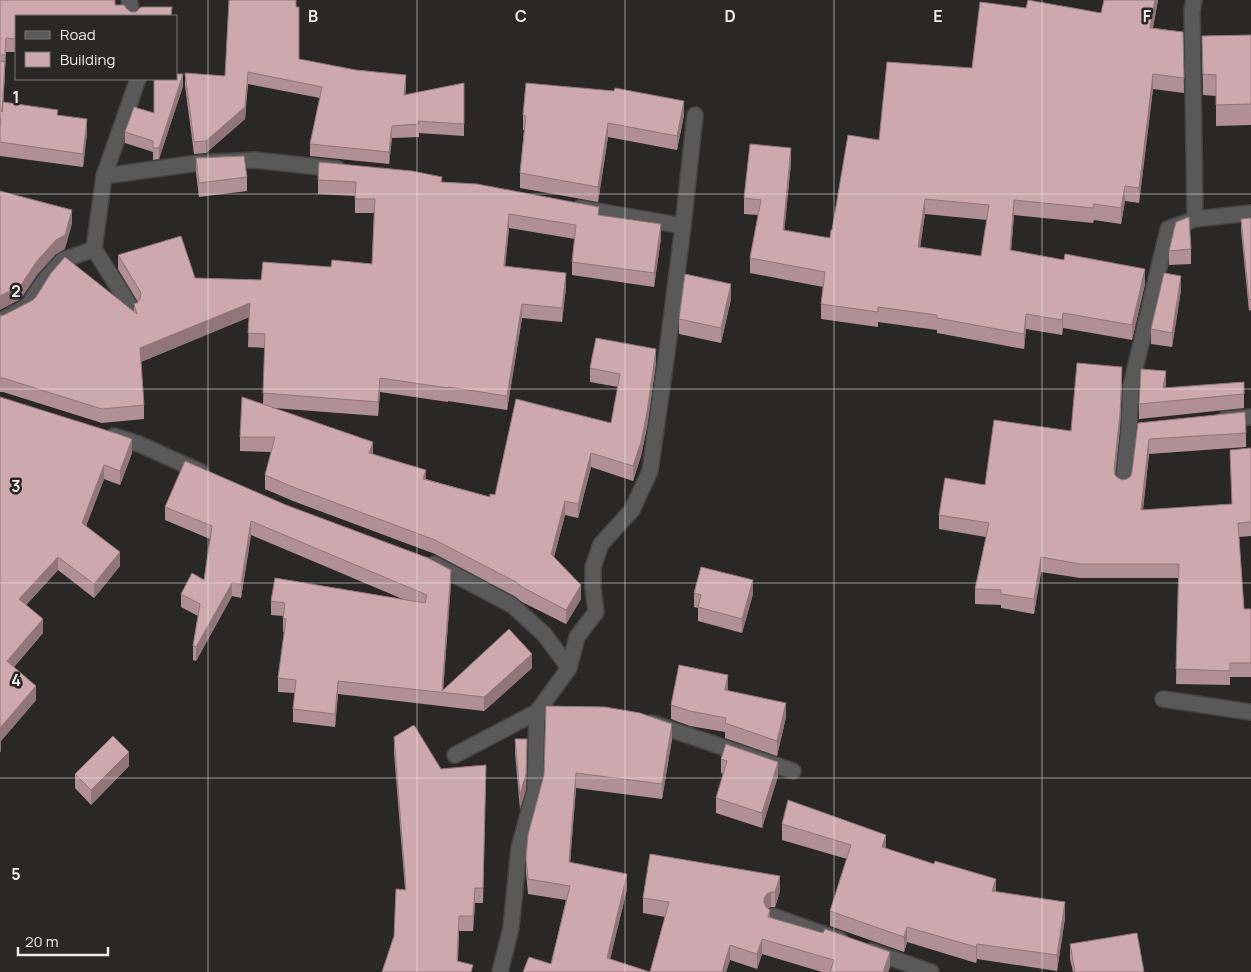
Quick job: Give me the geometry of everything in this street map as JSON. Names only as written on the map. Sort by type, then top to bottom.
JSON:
[{"type":"street","points":[[129,0],[133,15]]},
{"type":"street","points":[[1194,0],[1192,11],[1195,219]]},
{"type":"street","points":[[132,309],[94,249],[104,176],[138,80]]},
{"type":"street","points":[[455,755],[537,712],[569,668],[577,637],[596,612],[593,567],[601,544],[632,510],[650,471],[683,226],[695,115]]},
{"type":"street","points":[[104,176],[198,164],[255,160],[354,170]]},
{"type":"street","points":[[568,206],[683,226]]},
{"type":"street","points":[[1123,485],[1134,429],[1131,386],[1168,228],[1195,219],[1251,213]]},
{"type":"street","points":[[0,321],[28,306],[44,281],[63,260],[94,249]]},
{"type":"street","points":[[1214,420],[1251,417]]},
{"type":"street","points":[[102,433],[139,444],[218,479]]},
{"type":"street","points":[[423,559],[512,605],[544,634],[569,668]]},
{"type":"street","points":[[1163,699],[1251,712]]},
{"type":"street","points":[[537,712],[555,712]]},
{"type":"street","points":[[500,972],[511,928],[519,848],[535,790],[537,712]]},
{"type":"street","points":[[642,719],[793,771]]},
{"type":"street","points":[[773,916],[931,972]]},
{"type":"building","points":[[0,0],[115,0],[115,5],[124,5],[131,12],[136,12],[141,7],[172,7],[171,15],[15,15],[15,39],[6,38],[5,55],[0,55]]},
{"type":"building","points":[[229,0],[296,0],[296,7],[299,7],[299,59],[356,70],[406,75],[404,95],[464,83],[464,124],[418,121],[419,124],[392,126],[389,152],[310,144],[322,87],[248,72],[245,107],[206,141],[194,142],[185,73],[225,76]]},
{"type":"building","points":[[1028,0],[1101,13],[1104,0],[1155,0],[1150,28],[1183,32],[1184,78],[1153,74],[1139,188],[1125,186],[1121,208],[1094,204],[1093,208],[1014,200],[1010,250],[1064,260],[1065,254],[1145,269],[1132,325],[1063,313],[1062,320],[1026,314],[1024,334],[937,318],[937,315],[878,307],[878,312],[821,304],[825,272],[750,258],[761,200],[744,198],[750,144],[791,148],[783,230],[830,238],[848,135],[879,140],[887,62],[972,68],[980,2],[1026,8]],"holes":[[[925,199],[989,205],[981,256],[918,247]]]},
{"type":"building","points":[[1251,35],[1251,104],[1216,105],[1216,75],[1203,74],[1202,36]]},
{"type":"building","points":[[0,61],[5,62],[2,112],[3,102],[58,110],[57,115],[87,119],[83,154],[0,142]]},
{"type":"building","points":[[178,74],[183,74],[159,148],[153,148],[153,141],[125,132],[134,107],[154,113],[154,80],[178,80]]},
{"type":"building","points":[[526,83],[614,91],[615,88],[684,101],[677,136],[608,123],[598,187],[520,173],[526,116],[523,115]]},
{"type":"building","points":[[244,156],[247,177],[199,183],[196,158]]},
{"type":"building","points":[[319,162],[412,171],[442,177],[441,182],[477,184],[599,207],[598,215],[661,224],[654,273],[572,262],[576,225],[509,214],[504,266],[566,273],[562,308],[522,304],[507,396],[380,378],[378,402],[263,393],[265,334],[248,333],[250,303],[140,348],[144,405],[102,409],[0,378],[0,316],[33,300],[51,273],[65,257],[137,314],[134,304],[140,299],[141,294],[118,255],[181,236],[195,278],[261,280],[263,262],[331,267],[332,260],[372,264],[375,199],[355,199],[356,182],[318,180]]},
{"type":"building","points":[[0,191],[72,210],[65,235],[56,240],[37,261],[21,285],[0,296]]},
{"type":"building","points":[[1189,217],[1191,249],[1169,251],[1176,222]]},
{"type":"building","points":[[1251,218],[1251,299],[1249,300],[1241,219]]},
{"type":"building","points":[[1164,273],[1181,276],[1172,333],[1151,329]]},
{"type":"building","points":[[685,274],[731,284],[721,328],[679,319]]},
{"type":"building","points":[[596,338],[656,349],[647,412],[641,442],[633,466],[591,453],[578,504],[565,501],[551,554],[581,585],[566,610],[435,540],[265,475],[275,437],[240,437],[242,397],[373,442],[369,453],[426,470],[423,479],[490,497],[490,494],[495,495],[516,399],[611,423],[620,374],[590,368]]},
{"type":"building","points":[[1077,363],[1122,367],[1120,414],[1114,469],[1115,475],[1122,480],[1131,476],[1138,423],[1245,412],[1246,433],[1149,439],[1141,510],[1232,504],[1230,450],[1251,448],[1251,522],[1238,523],[1244,609],[1251,609],[1251,663],[1230,663],[1230,671],[1176,669],[1179,564],[1080,564],[1041,557],[1034,599],[1001,594],[1001,590],[975,589],[989,523],[939,515],[945,478],[985,485],[994,420],[1071,431]]},
{"type":"building","points":[[1141,369],[1166,371],[1163,388],[1244,382],[1244,394],[1139,404]]},
{"type":"building","points":[[0,397],[132,439],[120,471],[104,465],[82,523],[120,552],[94,584],[58,557],[19,599],[43,619],[7,661],[36,686],[0,728]]},
{"type":"building","points":[[185,461],[286,505],[428,558],[451,570],[442,691],[509,629],[532,654],[484,697],[338,681],[335,714],[293,709],[296,680],[278,678],[286,619],[283,618],[285,603],[271,601],[275,578],[425,603],[427,595],[251,521],[241,584],[232,583],[196,647],[193,646],[200,604],[181,594],[192,573],[204,580],[212,526],[165,507]]},
{"type":"building","points":[[701,567],[753,580],[742,619],[698,607],[701,595],[694,593]]},
{"type":"building","points":[[679,665],[728,675],[725,690],[786,703],[777,741],[725,723],[726,718],[671,705]]},
{"type":"building","points":[[546,706],[605,707],[640,713],[672,724],[662,784],[576,773],[569,862],[627,874],[607,958],[650,972],[523,972],[529,957],[551,964],[570,886],[528,879],[526,858],[528,835],[544,775]]},
{"type":"building","points":[[414,725],[441,769],[486,765],[483,888],[475,888],[473,916],[459,916],[457,961],[473,965],[471,972],[382,972],[394,936],[396,889],[406,890],[394,737]]},
{"type":"building","points":[[113,736],[129,752],[91,790],[75,774]]},
{"type":"building","points":[[515,739],[527,739],[526,774],[520,795]]},
{"type":"building","points":[[726,744],[778,762],[762,813],[716,798],[727,761],[721,759]]},
{"type":"building","points":[[788,800],[886,835],[882,847],[934,864],[935,861],[996,879],[992,891],[1065,902],[1057,955],[977,944],[976,947],[907,927],[904,937],[830,911],[851,845],[782,824]]},
{"type":"building","points":[[650,854],[780,876],[775,892],[767,894],[764,898],[766,907],[770,910],[768,917],[823,933],[825,929],[890,952],[883,972],[830,972],[834,960],[762,939],[757,954],[730,945],[722,972],[650,972],[669,902],[643,898]]},
{"type":"building","points":[[1137,933],[1144,972],[1075,972],[1070,944]]}]
